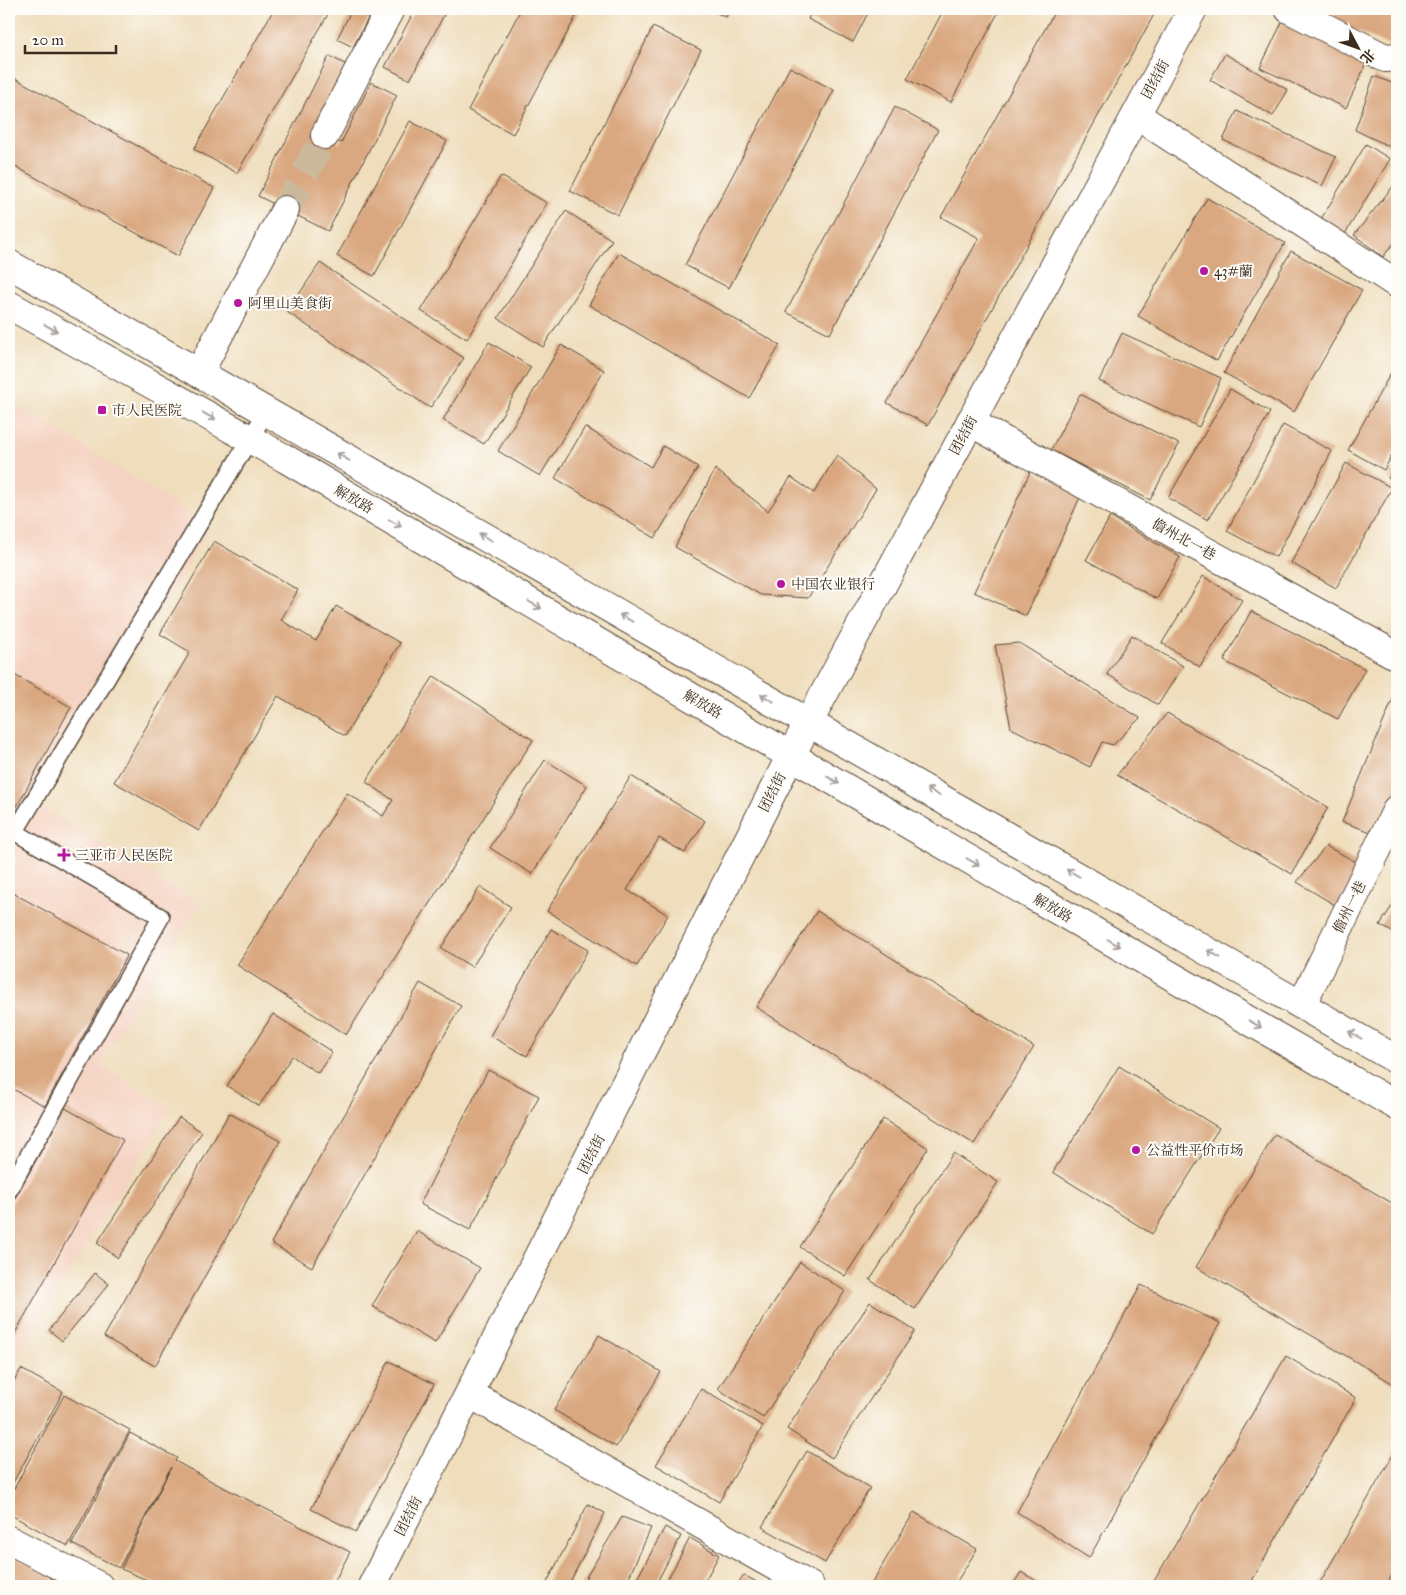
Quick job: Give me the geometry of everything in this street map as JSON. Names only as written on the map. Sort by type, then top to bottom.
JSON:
[{"type":"street","points":[[325,135],[390,9]]},
{"type":"street","name":"团结街","points":[[372,1586],[791,755],[1193,9]]},
{"type":"street","points":[[1289,9],[1385,58],[1397,57]]},
{"type":"street","points":[[1136,115],[1397,284]]},
{"type":"street","points":[[198,373],[285,210]]},
{"type":"street","points":[[9,264],[1397,1060]]},
{"type":"street","name":"解放路","points":[[9,304],[250,439],[880,808],[1397,1106]]},
{"type":"street","name":"儋州北一巷","points":[[970,422],[1397,656]]},
{"type":"street","name":"儋州一巷","points":[[1302,1004],[1397,809]]},
{"type":"street","points":[[470,1394],[810,1586]]},
{"type":"street","points":[[9,1540],[99,1586]]},
{"type":"lane","points":[[9,1190],[162,917],[15,832],[266,412]]},
{"type":"shaded area","name":"三亚市人民医院","points":[[9,399],[211,527],[39,806],[200,904],[100,1065],[171,1108],[9,1371]]},
{"type":"building","points":[[274,9],[331,9],[237,173],[194,149]]},
{"type":"building","points":[[352,9],[373,9],[353,47],[337,39]]},
{"type":"building","points":[[415,9],[447,9],[410,80],[385,67]]},
{"type":"building","points":[[521,9],[580,9],[513,134],[468,110]]},
{"type":"building","points":[[709,9],[731,9],[726,17]]},
{"type":"building","points":[[813,9],[870,9],[853,42],[808,19]]},
{"type":"building","points":[[944,9],[1000,9],[951,102],[907,79]]},
{"type":"building","points":[[1056,9],[1157,9],[928,425],[887,403],[979,238],[941,217]]},
{"type":"building","points":[[1308,9],[1397,9],[1397,49]]},
{"type":"building","points":[[1285,16],[1370,55],[1346,108],[1260,68]]},
{"type":"building","points":[[653,27],[701,50],[618,215],[570,191]]},
{"type":"building","points":[[1225,54],[1288,90],[1273,116],[1210,80]]},
{"type":"building","points":[[329,56],[353,68],[320,133],[341,143],[371,82],[397,95],[328,231],[258,196]]},
{"type":"building","points":[[790,67],[834,90],[729,288],[685,265]]},
{"type":"building","points":[[9,75],[214,188],[178,256],[9,163]]},
{"type":"building","points":[[1374,76],[1397,85],[1397,150],[1355,130]]},
{"type":"building","points":[[895,107],[938,130],[830,334],[786,312]]},
{"type":"building","points":[[1237,111],[1336,157],[1322,186],[1223,140]]},
{"type":"building","points":[[410,121],[447,141],[374,276],[337,256]]},
{"type":"building","points":[[1366,144],[1390,159],[1345,234],[1321,219]]},
{"type":"building","points":[[501,176],[547,203],[467,339],[421,311]]},
{"type":"building","points":[[1394,185],[1397,187],[1397,239],[1383,257],[1354,235]]},
{"type":"building","points":[[1207,198],[1285,243],[1217,361],[1138,316]]},
{"type":"building","points":[[566,211],[612,240],[543,347],[498,318]]},
{"type":"building","points":[[1291,251],[1362,290],[1294,412],[1224,373]]},
{"type":"building","points":[[619,253],[780,345],[749,398],[589,305]]},
{"type":"building","points":[[320,263],[464,358],[430,408],[287,312]]},
{"type":"building","points":[[1122,333],[1221,378],[1199,427],[1099,381]]},
{"type":"building","points":[[489,342],[531,367],[484,444],[443,420]]},
{"type":"building","points":[[561,345],[604,370],[540,476],[498,451]]},
{"type":"building","points":[[1397,362],[1397,446],[1384,470],[1348,450]]},
{"type":"building","points":[[1230,389],[1270,412],[1208,520],[1168,498]]},
{"type":"building","points":[[1080,394],[1179,444],[1150,500],[1051,450]]},
{"type":"building","points":[[1283,425],[1332,451],[1276,557],[1227,531]]},
{"type":"building","points":[[585,427],[651,467],[663,446],[698,467],[655,538],[555,478]]},
{"type":"building","points":[[837,455],[876,489],[808,598],[761,595],[675,547],[715,469],[768,511],[791,477],[814,493]]},
{"type":"building","points":[[1346,463],[1392,488],[1336,588],[1291,563]]},
{"type":"building","points":[[1397,463],[1397,483],[1388,478]]},
{"type":"building","points":[[1031,470],[1082,493],[1026,616],[974,592]]},
{"type":"building","points":[[1110,517],[1180,557],[1157,599],[1086,560]]},
{"type":"building","points":[[214,541],[298,590],[281,620],[316,641],[336,606],[400,643],[345,736],[278,696],[199,831],[114,782],[190,652],[160,634]]},
{"type":"building","points":[[1203,576],[1242,600],[1200,667],[1162,643]]},
{"type":"building","points":[[1251,611],[1365,669],[1338,719],[1224,661]]},
{"type":"building","points":[[1132,635],[1183,666],[1158,705],[1107,674]]},
{"type":"building","points":[[1019,643],[1140,718],[1113,745],[1102,742],[1090,767],[1011,728],[995,645]]},
{"type":"building","points":[[9,672],[71,707],[9,821]]},
{"type":"building","points":[[434,676],[533,740],[346,1035],[237,965],[347,793],[383,816],[393,800],[366,782]]},
{"type":"building","points":[[1397,689],[1397,792],[1377,834],[1342,822]]},
{"type":"building","points":[[1167,713],[1328,807],[1292,874],[1117,775]]},
{"type":"building","points":[[545,760],[587,786],[532,874],[490,848]]},
{"type":"building","points":[[631,776],[705,821],[685,853],[659,838],[627,890],[668,915],[637,966],[547,911]]},
{"type":"building","points":[[1326,846],[1362,865],[1338,907],[1297,882]]},
{"type":"building","points":[[480,887],[511,907],[472,967],[441,948]]},
{"type":"building","points":[[9,891],[127,955],[45,1106],[9,1087]]},
{"type":"building","points":[[1397,898],[1397,935],[1380,925]]},
{"type":"building","points":[[817,911],[1034,1047],[974,1144],[756,1007]]},
{"type":"building","points":[[551,929],[588,950],[527,1056],[490,1036]]},
{"type":"building","points":[[420,983],[461,1006],[312,1267],[271,1243]]},
{"type":"building","points":[[273,1014],[332,1052],[318,1073],[292,1056],[259,1106],[227,1086]]},
{"type":"building","name":"公益性平价市场","points":[[1119,1066],[1219,1128],[1152,1234],[1053,1172]]},
{"type":"building","points":[[488,1070],[539,1096],[470,1230],[420,1204]]},
{"type":"building","points":[[65,1108],[123,1140],[9,1344],[9,1209]]},
{"type":"building","points":[[229,1113],[280,1141],[155,1366],[104,1337]]},
{"type":"building","points":[[179,1117],[202,1132],[118,1258],[97,1243]]},
{"type":"building","points":[[883,1119],[928,1148],[845,1276],[800,1247]]},
{"type":"building","points":[[1275,1134],[1397,1206],[1397,1386],[1196,1267]]},
{"type":"building","points":[[953,1153],[998,1182],[915,1309],[870,1280]]},
{"type":"building","points":[[417,1231],[480,1268],[435,1343],[372,1306]]},
{"type":"building","points":[[800,1262],[845,1291],[763,1418],[718,1389]]},
{"type":"building","points":[[95,1273],[109,1284],[62,1341],[49,1330]]},
{"type":"building","points":[[1141,1285],[1220,1323],[1089,1558],[1017,1512]]},
{"type":"building","points":[[870,1302],[915,1331],[832,1458],[787,1429]]},
{"type":"building","points":[[599,1335],[661,1372],[616,1447],[554,1410]]},
{"type":"building","points":[[1286,1356],[1356,1398],[1249,1586],[1151,1586]]},
{"type":"building","points":[[389,1361],[434,1384],[356,1532],[311,1509]]},
{"type":"building","points":[[21,1369],[63,1392],[9,1490],[9,1390]]},
{"type":"building","points":[[701,1389],[763,1426],[719,1502],[656,1465]]},
{"type":"building","points":[[64,1395],[130,1430],[68,1546],[9,1514],[9,1498]]},
{"type":"building","points":[[130,1433],[177,1458],[175,1461],[215,1483],[350,1552],[332,1586],[161,1586],[121,1569],[171,1467],[119,1568],[72,1544]]},
{"type":"building","points":[[1397,1448],[1397,1566],[1386,1586],[1318,1586]]},
{"type":"building","points":[[807,1451],[870,1488],[825,1563],[762,1527]]},
{"type":"building","points":[[588,1504],[605,1513],[568,1586],[545,1586]]},
{"type":"building","points":[[914,1512],[977,1549],[954,1586],[870,1586]]},
{"type":"building","points":[[622,1517],[651,1528],[625,1586],[581,1586]]},
{"type":"building","points":[[665,1527],[681,1536],[655,1586],[633,1586]]},
{"type":"building","points":[[690,1538],[719,1555],[702,1586],[664,1586]]},
{"type":"building","points":[[9,1554],[65,1586],[9,1586]]},
{"type":"building","points":[[1021,1572],[1045,1586],[1012,1586]]},
{"type":"building","points":[[744,1575],[764,1586],[737,1586]]},
{"type":"tunnel","points":[[285,210],[325,135]]},
{"type":"place","name":"43#蘭","points":[[1204,271]]},
{"type":"place","name":"阿里山美食街","points":[[238,303]]},
{"type":"place","name":"市人民医院","points":[[102,410]]},
{"type":"place","name":"中国农业银行","points":[[781,584]]},
{"type":"place","name":"三亚市人民医院","points":[[64,855]]},
{"type":"place","name":"公益性平价市场","points":[[1136,1150]]}]
